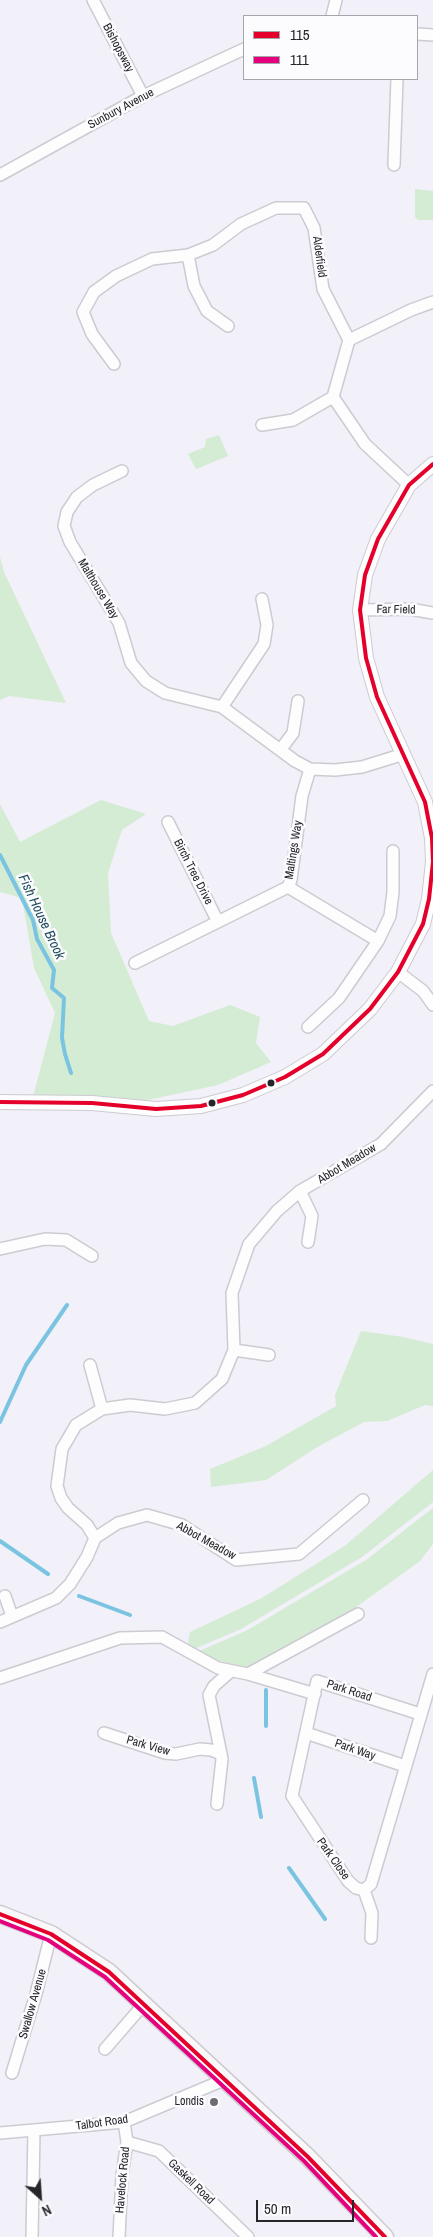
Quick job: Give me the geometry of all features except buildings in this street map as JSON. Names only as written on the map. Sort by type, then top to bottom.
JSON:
[{"type":"main road","points":[[0,1914],[51,1934],[109,1972],[226,2079],[308,2158],[385,2237]]},
{"type":"street","name":"Bishopsway","points":[[93,0],[143,96]]},
{"type":"street","points":[[332,15],[336,0]]},
{"type":"street","points":[[418,34],[433,35]]},
{"type":"street","name":"Sunbury Avenue","points":[[0,175],[143,96],[243,49]]},
{"type":"street","points":[[394,165],[397,80]]},
{"type":"street","name":"Alderfield","points":[[114,364],[92,334],[83,312],[94,292],[116,276],[152,258],[188,255],[213,245],[241,224],[276,208],[304,208],[314,228],[323,289],[349,340]]},
{"type":"street","points":[[188,255],[194,286],[207,311],[228,326]]},
{"type":"street","points":[[262,425],[293,420],[334,397],[349,340],[411,310],[433,302]]},
{"type":"street","points":[[334,397],[365,444],[409,485]]},
{"type":"street","points":[[0,1102],[92,1103],[156,1110],[201,1106],[244,1095],[285,1077],[323,1054],[370,1009],[398,972],[423,924],[430,899],[433,862],[432,838],[427,810],[404,754],[377,698],[366,658],[360,610],[365,575],[378,539],[409,485],[433,464]]},
{"type":"street","name":"Malthouse Way","points":[[122,471],[93,485],[77,497],[67,512],[64,526],[70,542],[119,623],[131,664],[146,681],[165,693],[222,707],[295,761],[310,769],[335,770],[362,767],[404,754]]},
{"type":"street","points":[[222,707],[264,644],[267,624],[262,598]]},
{"type":"street","name":"Far Field","points":[[360,610],[410,609],[433,614]]},
{"type":"street","points":[[281,750],[293,733],[298,701]]},
{"type":"street","name":"Maltings Way","points":[[310,769],[302,796],[291,880],[288,888],[378,941]]},
{"type":"street","name":"Birch Tree Drive","points":[[168,822],[218,922]]},
{"type":"street","points":[[308,1027],[339,998],[378,941],[390,916],[393,892],[393,851]]},
{"type":"street","points":[[134,964],[288,888]]},
{"type":"street","points":[[398,972],[423,991],[433,1005]]},
{"type":"street","name":"Abbot Meadow","points":[[363,1500],[299,1554],[236,1560],[182,1525],[147,1515],[118,1523],[96,1538],[87,1525],[68,1508],[61,1498],[57,1486],[62,1449],[76,1425],[102,1409],[130,1405],[165,1409],[195,1403],[222,1379],[234,1350],[232,1293],[249,1244],[277,1210],[300,1191],[381,1144],[433,1090]]},
{"type":"street","points":[[300,1191],[312,1216],[308,1242]]},
{"type":"street","points":[[0,1249],[45,1239],[66,1240],[92,1256]]},
{"type":"street","points":[[234,1350],[269,1354]]},
{"type":"street","points":[[90,1365],[102,1409]]},
{"type":"street","points":[[0,1622],[56,1598],[70,1584],[87,1558],[96,1538]]},
{"type":"street","points":[[5,1596],[12,1616]]},
{"type":"street","points":[[248,1674],[358,1614]]},
{"type":"street","name":"Park Road","points":[[0,1678],[120,1638],[162,1638],[218,1668],[248,1674],[315,1694],[317,1681],[420,1714]]},
{"type":"street","points":[[218,1804],[222,1769],[221,1754],[209,1695],[214,1686],[231,1671]]},
{"type":"street","points":[[420,1714],[433,1674]]},
{"type":"street","name":"Park Close","points":[[315,1694],[292,1796],[348,1881],[356,1888],[364,1890],[371,1884],[420,1714]]},
{"type":"street","name":"Park View","points":[[104,1733],[165,1753],[176,1754],[200,1749],[211,1750],[221,1754]]},
{"type":"street","name":"Park Way","points":[[306,1733],[404,1766]]},
{"type":"street","points":[[364,1890],[372,1913],[371,1938]]},
{"type":"street","name":"Swallow Avenue","points":[[12,2073],[36,1994],[51,1934]]},
{"type":"street","points":[[105,2049],[144,2004]]},
{"type":"street","name":"Talbot Road","points":[[0,2133],[124,2122],[226,2079]]},
{"type":"street","name":"Havelock Road","points":[[119,2237],[122,2175],[127,2142],[124,2122]]},
{"type":"street","points":[[32,2237],[34,2131]]},
{"type":"street","name":"Gaskell Road","points":[[127,2142],[158,2151],[248,2237]]},
{"type":"green space","points":[[415,189],[433,191],[433,220],[418,220],[415,217]]},
{"type":"green space","points":[[219,435],[228,456],[196,469],[188,454],[205,447],[206,439]]},
{"type":"green space","points":[[0,557],[4,572],[66,703],[9,696],[0,700]]},
{"type":"green space","points":[[101,800],[146,814],[122,830],[108,873],[111,933],[149,1021],[173,1026],[230,1005],[260,1017],[256,1043],[271,1062],[218,1085],[143,1101],[33,1097],[55,1013],[34,968],[22,898],[0,892],[0,804],[20,842]]},
{"type":"green space","points":[[361,1331],[403,1337],[433,1344],[433,1406],[425,1405],[387,1421],[364,1422],[319,1446],[266,1480],[211,1487],[210,1469],[266,1446],[336,1406],[335,1395]]},
{"type":"green space","points":[[433,1470],[433,1502],[362,1557],[241,1629],[194,1649],[188,1643],[190,1632],[262,1598],[346,1545]]},
{"type":"green space","points":[[433,1508],[433,1544],[420,1561],[352,1610],[245,1670],[197,1652],[246,1631],[366,1560]]},
{"type":"waterway","name":"Fish House Brook","points":[[0,855],[33,920],[37,939],[54,970],[52,988],[64,998],[62,1038],[71,1073]]},
{"type":"waterway","name":"Fish House Brook","points":[[0,1422],[26,1365],[67,1305]]},
{"type":"waterway","name":"Fish House Brook","points":[[0,1541],[48,1574]]},
{"type":"waterway","name":"Fish House Brook","points":[[79,1596],[130,1615]]},
{"type":"waterway","name":"Fish House Brook","points":[[266,1690],[266,1726]]},
{"type":"waterway","name":"Fish House Brook","points":[[254,1778],[261,1817]]},
{"type":"waterway","name":"Fish House Brook","points":[[289,1868],[325,1919]]},
{"type":"transit line","name":"115","points":[[0,1102],[92,1103],[156,1109],[201,1106],[243,1095],[285,1077],[323,1054],[370,1009],[398,972],[423,924],[429,899],[433,862],[432,838],[425,802],[377,697],[366,658],[360,610],[365,575],[378,539],[409,485],[433,464]]},
{"type":"transit line","name":"115","points":[[0,1914],[51,1934],[109,1972],[308,2157],[385,2237]]},
{"type":"transit line","name":"111","points":[[0,1921],[48,1940],[105,1977],[304,2161],[376,2237]]},
{"type":"place","name":"Londis","points":[[214,2102]]}]
